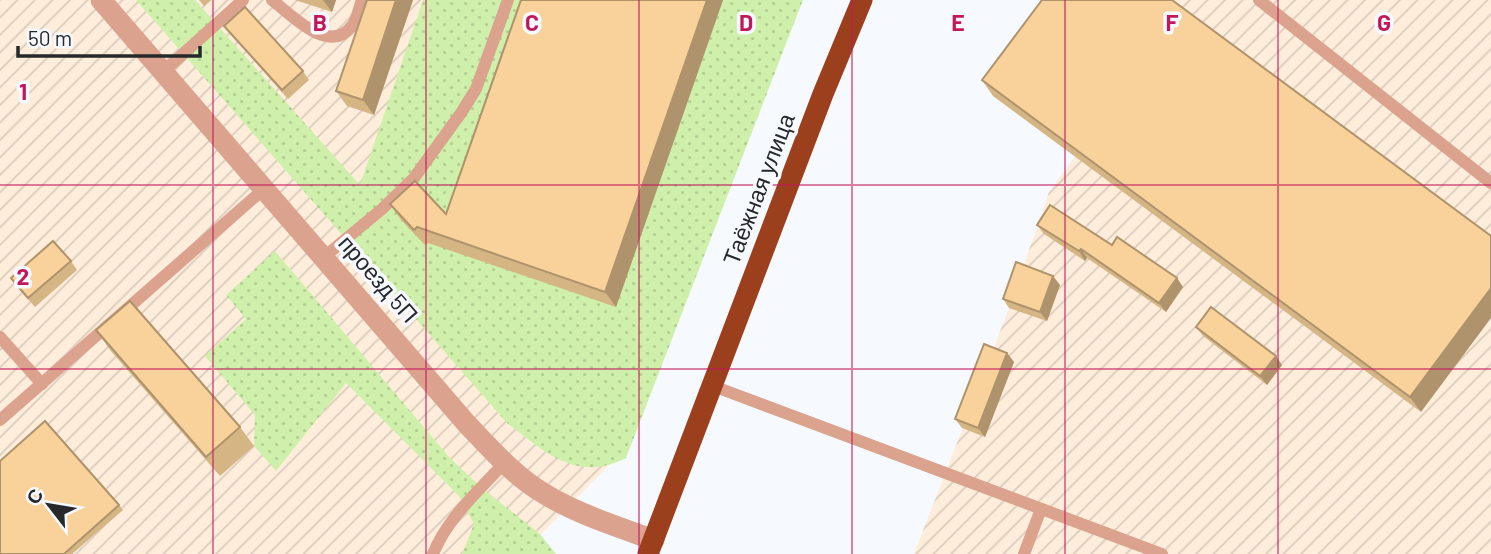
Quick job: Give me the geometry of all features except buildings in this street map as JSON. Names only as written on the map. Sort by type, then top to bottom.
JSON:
[{"type":"highway","name":"Таёжная улица","points":[[651,547],[823,94],[862,0]]},
{"type":"street","name":"проезд 5П","points":[[101,0],[466,423],[505,463],[530,484],[563,504],[651,547]]},
{"type":"lane","points":[[164,71],[243,0]]},
{"type":"lane","points":[[272,0],[316,34],[331,38],[345,34],[354,24],[362,0]]},
{"type":"lane","points":[[324,257],[382,209],[414,178],[461,113],[476,89],[508,0]]},
{"type":"lane","points":[[1259,0],[1491,183]]},
{"type":"lane","points":[[0,420],[265,188]]},
{"type":"lane","points":[[0,337],[41,384]]},
{"type":"lane","points":[[713,386],[1162,554]]},
{"type":"lane","points":[[433,554],[441,534],[452,519],[505,463]]},
{"type":"lane","points":[[1024,554],[1041,509]]},
{"type":"shaded area","points":[[0,0],[791,0],[616,458],[522,554],[0,554]]},
{"type":"shaded area","points":[[1064,0],[1491,0],[1491,554],[914,554],[1009,308],[1049,192],[1075,156],[993,96]]},
{"type":"green space","points":[[136,0],[195,0],[360,185],[423,0],[803,0],[626,458],[608,465],[576,466],[548,453],[507,423]]},
{"type":"green space","points":[[275,251],[449,457],[482,488],[540,534],[556,554],[462,554],[474,524],[459,496],[346,383],[276,471],[254,446],[255,415],[205,356],[246,319],[226,295]]}]
